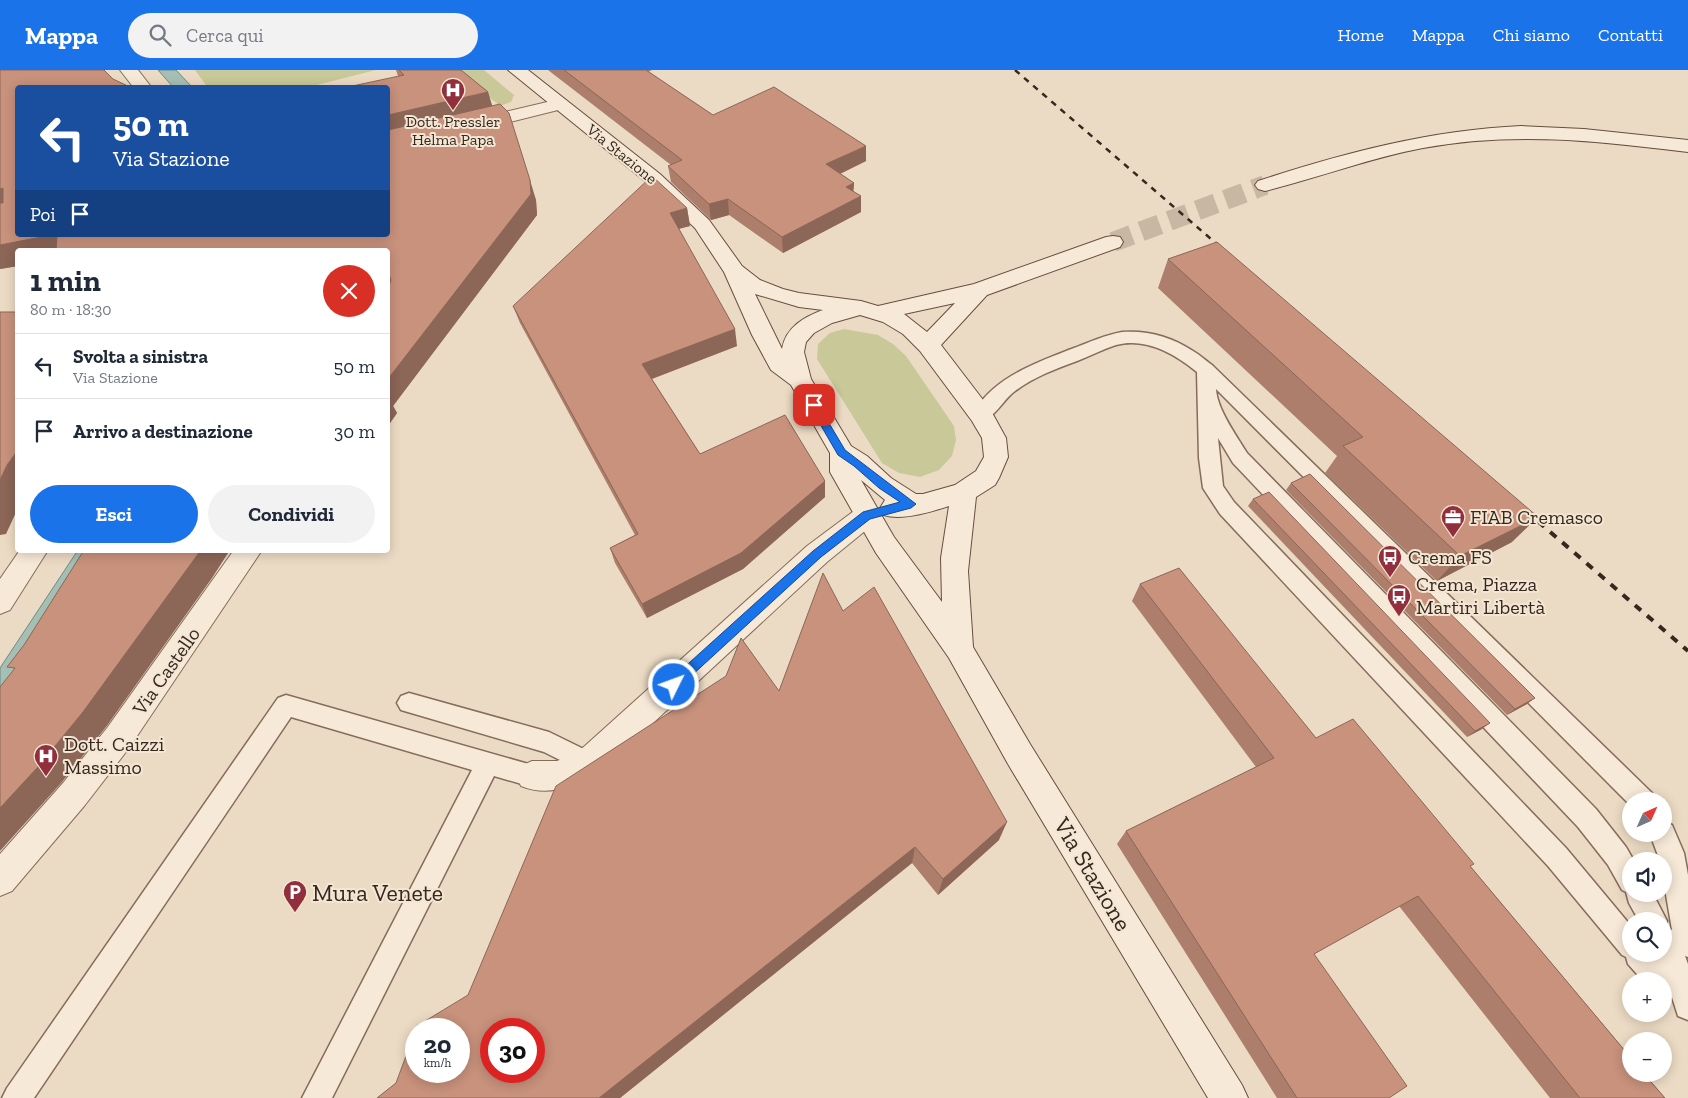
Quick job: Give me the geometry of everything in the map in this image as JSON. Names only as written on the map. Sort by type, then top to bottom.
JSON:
[{"type":"street","points":[[128,70],[141,85]]},
{"type":"street","name":"Via Stazione","points":[[517,70],[653,178],[702,224],[734,271],[763,335],[779,364],[799,379],[842,453],[843,472],[885,545],[959,649],[1019,754],[1229,1098]]},
{"type":"street","points":[[458,129],[560,104]]},
{"type":"street","points":[[1265,185],[1330,164],[1391,149],[1444,139],[1496,134],[1520,132],[1599,135],[1688,146]]},
{"type":"street","points":[[799,379],[792,352],[797,337],[812,324],[829,316],[979,290],[1113,242]]},
{"type":"street","name":"Via Stazione","points":[[734,271],[752,285],[776,294],[799,300],[869,310]]},
{"type":"street","points":[[928,345],[979,290]]},
{"type":"street","points":[[532,776],[558,776],[588,763],[817,554],[867,515],[911,504],[923,504],[963,492],[986,478],[996,457],[994,438],[981,416],[928,345],[911,329],[891,317],[869,310]]},
{"type":"street","name":"Via Stazione","points":[[842,453],[858,463],[882,485],[911,504]]},
{"type":"street","name":"Via Stazione","points":[[959,649],[954,586],[956,545],[962,516],[963,492]]},
{"type":"street","points":[[0,602],[33,553]]},
{"type":"street","name":"Via Castello","points":[[0,879],[74,794],[118,738],[247,553]]},
{"type":"lane","points":[[981,416],[997,396],[1016,381],[1039,369],[1109,341],[1122,338],[1142,338],[1156,341],[1186,354],[1206,369],[1634,792]]},
{"type":"lane","points":[[1206,369],[1209,458],[1213,488],[1227,508],[1557,857],[1622,935]]},
{"type":"lane","points":[[1207,395],[1220,426],[1240,458],[1587,818],[1622,866]]},
{"type":"lane","points":[[410,703],[549,743],[588,763]]},
{"type":"lane","points":[[17,1098],[286,705],[532,776]]},
{"type":"lane","points":[[317,1098],[488,764]]},
{"type":"lane","points":[[1666,842],[1671,853],[1688,944]]},
{"type":"lane","points":[[1672,958],[1688,1006]]},
{"type":"lane","points":[[1645,962],[1653,972]]},
{"type":"lane","points":[[1672,995],[1688,1014]]},
{"type":"shaded area","points":[[158,70],[176,70],[190,85],[171,85]]},
{"type":"shaded area","points":[[195,70],[376,70],[317,85],[206,85]]},
{"type":"shaded area","points":[[457,70],[484,70],[514,95],[511,102],[500,106]]},
{"type":"shaded area","points":[[844,329],[878,335],[893,344],[906,356],[954,426],[956,440],[952,456],[939,470],[920,477],[899,473],[882,463],[817,359],[818,344],[830,333]]},
{"type":"shaded area","points":[[76,553],[105,553],[0,714],[0,668]]},
{"type":"building","points":[[0,70],[104,70],[113,79],[126,85],[15,85],[15,237],[42,237],[0,245],[0,203],[3,203],[3,188],[0,189]]},
{"type":"building","points":[[399,70],[461,70],[488,92],[390,115],[390,85],[357,85],[404,75]]},
{"type":"building","points":[[564,70],[646,70],[713,115],[774,87],[866,146],[826,164],[854,183],[846,187],[861,196],[782,237],[728,199],[709,204],[668,166],[682,160]]},
{"type":"building","points":[[500,104],[509,113],[530,180],[531,194],[390,376],[390,248],[56,248],[57,237],[390,237],[390,130]]},
{"type":"building","points":[[652,176],[687,208],[670,213],[735,329],[642,364],[700,454],[785,415],[825,481],[741,553],[642,604],[610,548],[638,534],[513,306]]},
{"type":"building","points":[[1217,242],[1538,517],[1460,556],[1343,446],[1363,437],[1168,259]]},
{"type":"building","points":[[0,312],[15,312],[15,454],[0,480]]},
{"type":"building","points":[[1310,474],[1535,698],[1515,709],[1291,483]]},
{"type":"building","points":[[1269,492],[1490,723],[1475,731],[1253,499]]},
{"type":"building","points":[[82,553],[199,553],[83,712],[37,768],[0,808],[0,687],[15,668],[7,667],[24,645]]},
{"type":"building","points":[[1179,568],[1316,738],[1353,719],[1474,864],[1470,866],[1622,1047],[1622,1082],[1651,1082],[1665,1098],[1580,1098],[1418,896],[1314,954],[1407,1086],[1389,1098],[1297,1098],[1126,831],[1274,758],[1140,584]]},
{"type":"building","points":[[823,573],[843,611],[874,587],[1007,822],[943,879],[915,847],[599,1098],[377,1098],[396,1083],[405,1059],[405,1083],[470,1083],[470,1018],[430,1018],[468,995],[556,786],[726,676],[741,638],[779,691]]},
{"type":"tunnel","points":[[1113,242],[1265,185]]},
{"type":"railway","points":[[1015,70],[1225,251]]},
{"type":"railway","points":[[1526,511],[1688,651]]},
{"type":"place","name":"Dott. Pressler Helma Papa","points":[[453,111]]},
{"type":"place","name":"FIAB Cremasco","points":[[1453,538]]},
{"type":"place","name":"Crema FS","points":[[1390,578]]},
{"type":"place","name":"Crema, Piazza Martiri Libertà","points":[[1399,617]]},
{"type":"place","name":"Dott. Caizzi Massimo","points":[[46,777]]},
{"type":"place","name":"Mura Venete","points":[[295,913]]},
{"type":"route","points":[[674,685],[817,554],[867,515],[911,504],[882,485],[858,463],[842,453],[814,405]]}]
